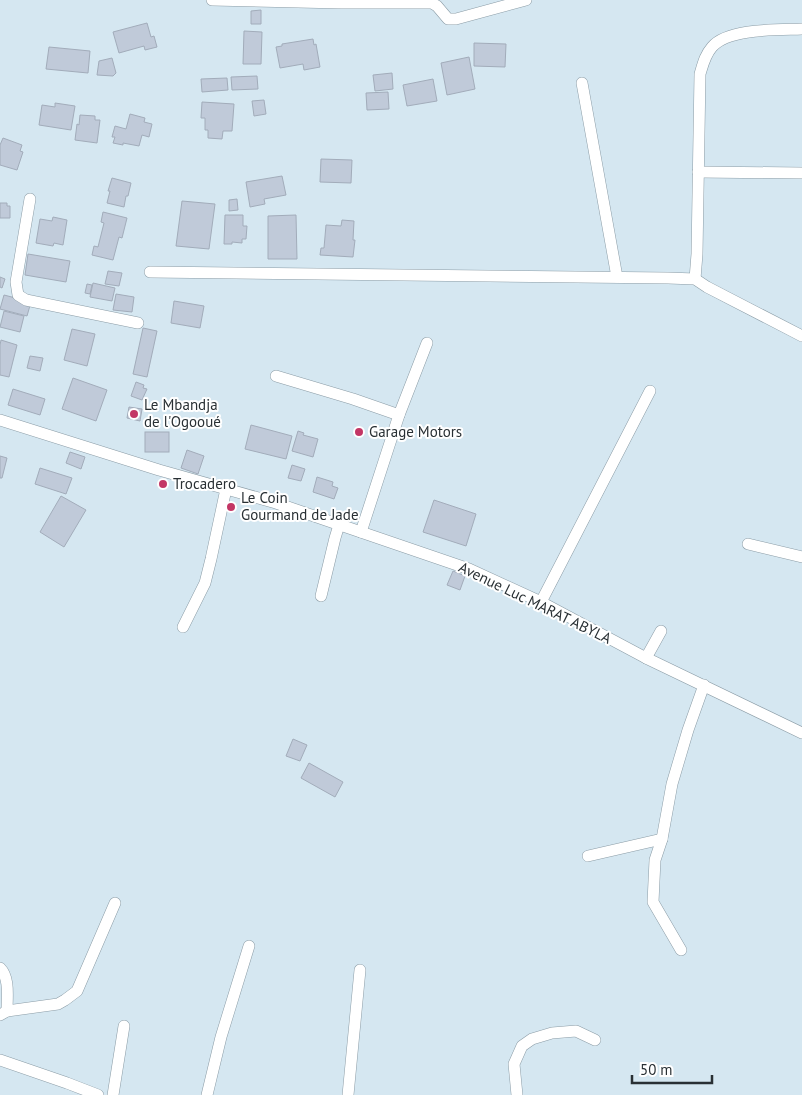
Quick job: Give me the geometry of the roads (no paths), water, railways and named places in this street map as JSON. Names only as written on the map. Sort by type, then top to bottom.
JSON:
[{"type":"street","points":[[212,0],[341,3],[432,2],[448,18],[456,19],[526,0]]},
{"type":"street","points":[[695,279],[700,74],[704,58],[714,45],[740,33],[802,29]]},
{"type":"street","points":[[582,83],[617,276]]},
{"type":"street","points":[[698,172],[802,173]]},
{"type":"street","points":[[30,199],[16,282],[18,294],[26,300],[138,323]]},
{"type":"street","points":[[150,272],[617,276],[695,279],[802,336]]},
{"type":"street","points":[[361,532],[399,415],[427,343]]},
{"type":"street","points":[[276,376],[399,415]]},
{"type":"street","points":[[541,602],[650,391]]},
{"type":"street","name":"Avenue Luc MARAT ABYLA","points":[[0,420],[150,467],[276,503],[468,569],[541,602],[646,658],[802,733]]},
{"type":"street","points":[[183,626],[205,583],[226,489]]},
{"type":"street","points":[[321,596],[340,525]]},
{"type":"street","points":[[748,544],[802,557]]},
{"type":"street","points":[[646,658],[661,631]]},
{"type":"street","points":[[681,950],[653,902],[655,860],[662,839],[672,784],[704,685]]},
{"type":"street","points":[[588,856],[662,839]]},
{"type":"street","points":[[0,968],[6,981],[4,1013],[58,1004],[77,991],[115,903]]},
{"type":"street","points":[[208,1095],[221,1038],[249,946]]},
{"type":"street","points":[[348,1095],[360,970]]},
{"type":"street","points":[[113,1095],[124,1026]]},
{"type":"street","points":[[517,1095],[514,1064],[522,1046],[532,1039],[552,1033],[576,1031],[595,1040]]},
{"type":"street","points":[[0,1060],[98,1095]]},
{"type":"place","name":"Le Mbandja de l'Ogooué","points":[[134,414]]},
{"type":"place","name":"Garage Motors","points":[[359,432]]},
{"type":"place","name":"Trocadero","points":[[163,484]]},
{"type":"place","name":"Le Coin Gourmand de Jade","points":[[231,507]]}]
